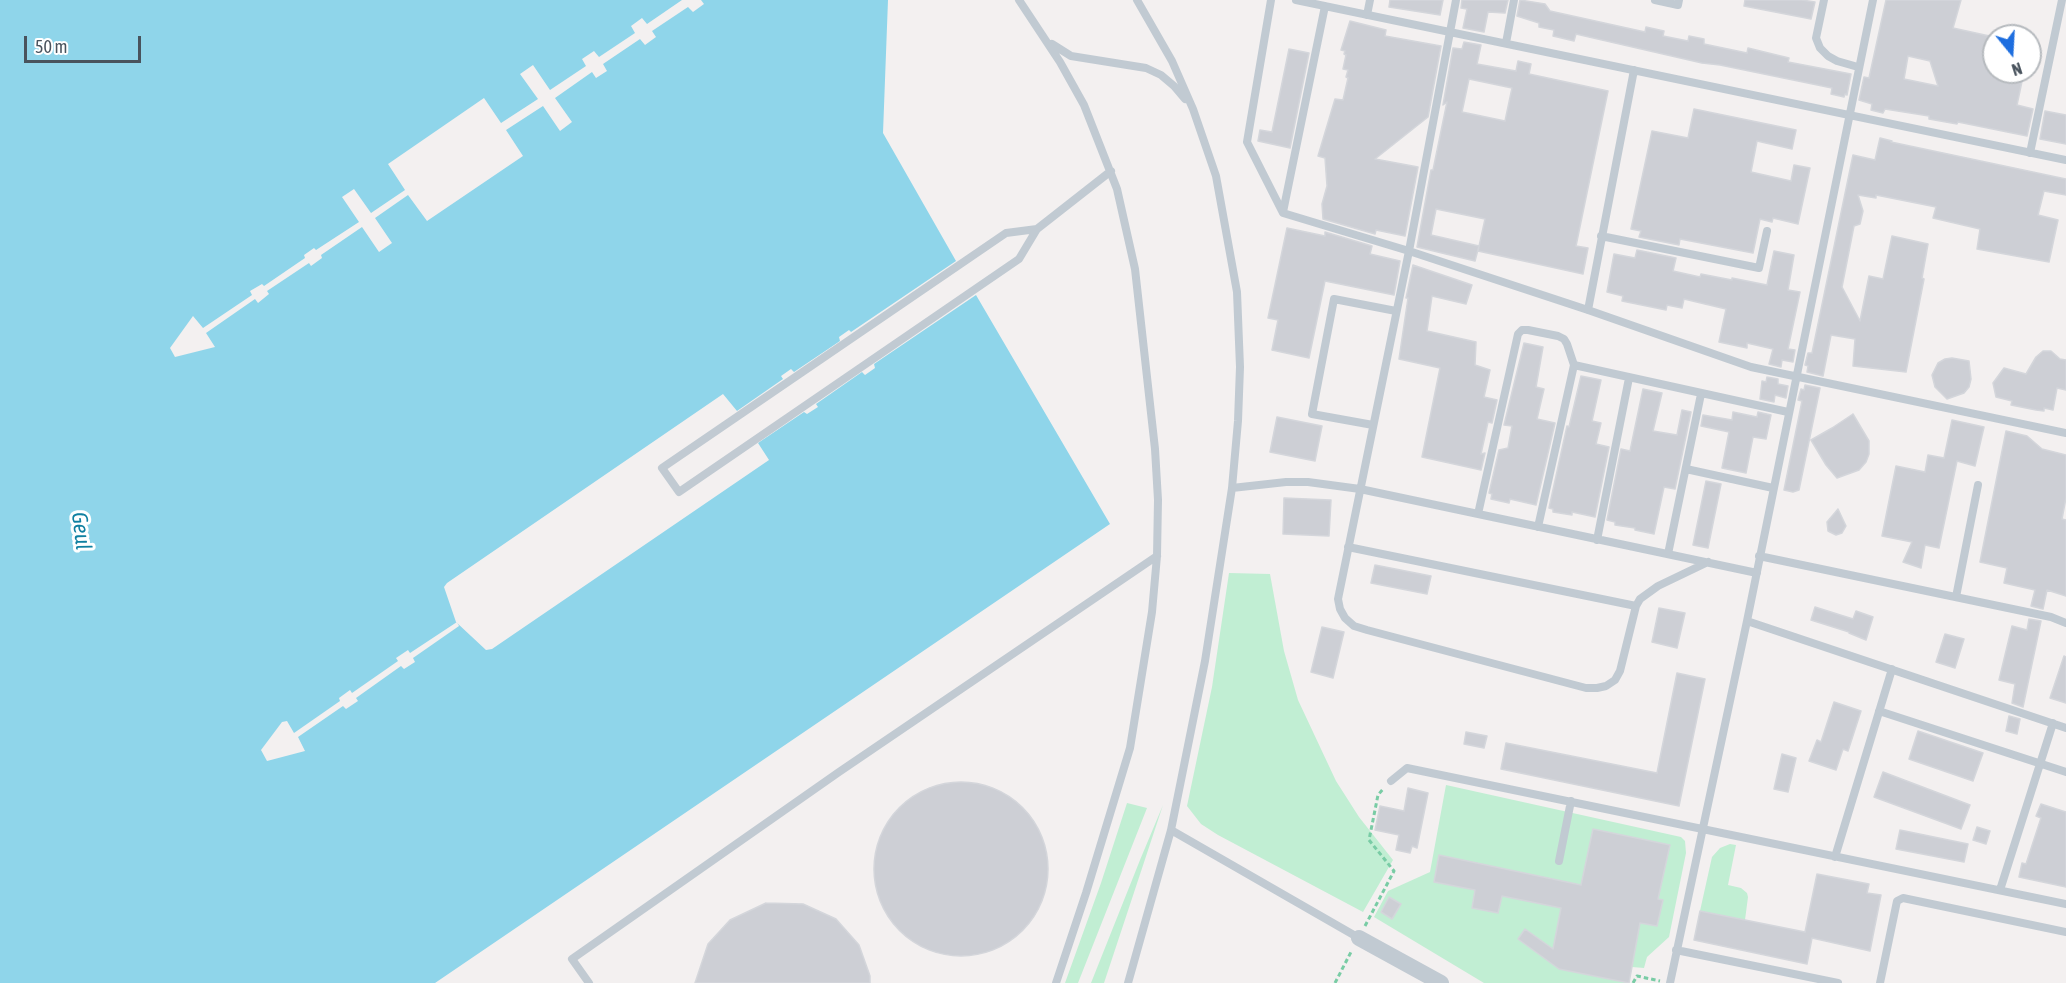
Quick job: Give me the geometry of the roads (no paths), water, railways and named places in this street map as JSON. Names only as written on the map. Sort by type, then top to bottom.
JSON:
[{"type":"street","points":[[1359,938],[1441,983]]},
{"type":"lane","points":[[1019,0],[1047,40],[1084,105],[1111,171],[1127,227],[1135,269],[1155,449],[1158,500],[1157,556],[1152,612],[1130,748],[1083,904],[1056,983]]},
{"type":"lane","points":[[1128,983],[1171,830],[1205,661],[1232,488],[1240,367],[1237,292],[1216,176],[1193,109],[1172,61],[1137,0]]},
{"type":"lane","points":[[1271,0],[1246,142],[1282,213],[1409,250],[1751,367],[2066,433]]},
{"type":"lane","points":[[1296,0],[2066,160]]},
{"type":"lane","points":[[1367,15],[1370,0]]},
{"type":"lane","points":[[1456,0],[1409,250],[1338,599],[1340,609],[1345,618],[1354,626],[1586,688],[1606,686],[1615,680],[1620,671],[1636,606],[1646,594],[1658,586],[1708,562]]},
{"type":"lane","points":[[1506,43],[1514,0]]},
{"type":"lane","points":[[1655,0],[1678,5],[1679,0]]},
{"type":"lane","points":[[1824,0],[1816,38],[1820,48],[1837,61],[1858,67]]},
{"type":"lane","points":[[1670,983],[1757,573],[1795,376],[1873,0]]},
{"type":"lane","points":[[2030,153],[2062,0]]},
{"type":"lane","points":[[1282,213],[1325,6]]},
{"type":"lane","points":[[1047,40],[1071,56],[1146,68],[1161,75],[1174,86],[1193,109]]},
{"type":"lane","points":[[1588,310],[1634,70]]},
{"type":"lane","points":[[1037,229],[1006,233],[662,468],[679,492],[1019,259],[1037,229],[1111,171]]},
{"type":"lane","points":[[1601,236],[1759,268],[1767,231]]},
{"type":"lane","points":[[1373,426],[1312,414],[1334,299],[1396,311]]},
{"type":"lane","points":[[1478,514],[1518,333],[1528,330],[1558,336],[1564,339],[1574,365],[1538,527]]},
{"type":"lane","points":[[1574,365],[1788,412]]},
{"type":"lane","points":[[1597,540],[1629,378]]},
{"type":"lane","points":[[1668,554],[1701,394]]},
{"type":"lane","points":[[1686,469],[1773,488]]},
{"type":"lane","points":[[1232,488],[1308,482],[1360,489],[1757,573]]},
{"type":"lane","points":[[1956,597],[1978,484]]},
{"type":"lane","points":[[1348,547],[1636,606]]},
{"type":"lane","points":[[589,983],[572,959],[839,772],[1157,556]]},
{"type":"lane","points":[[1759,556],[2066,622]]},
{"type":"lane","points":[[1747,621],[2066,728]]},
{"type":"lane","points":[[1835,857],[1892,669]]},
{"type":"lane","points":[[1880,711],[2066,772]]},
{"type":"lane","points":[[2000,890],[2053,723]]},
{"type":"lane","points":[[1391,781],[1407,768],[2066,904]]},
{"type":"lane","points":[[1559,861],[1571,801]]},
{"type":"lane","points":[[1171,830],[1359,938]]},
{"type":"lane","points":[[1881,983],[1898,902],[1903,898],[2066,932]]},
{"type":"lane","points":[[1676,950],[1838,983]]},
{"type":"water","name":"Geul","points":[[0,0],[888,0],[883,133],[956,261],[851,332],[849,330],[839,337],[840,341],[794,372],[791,369],[781,376],[783,379],[737,411],[723,394],[447,583],[444,587],[456,622],[486,650],[492,649],[769,460],[758,443],[804,412],[807,414],[818,407],[816,404],[862,372],[865,375],[875,368],[874,364],[976,295],[1110,524],[435,983],[0,983]]}]
